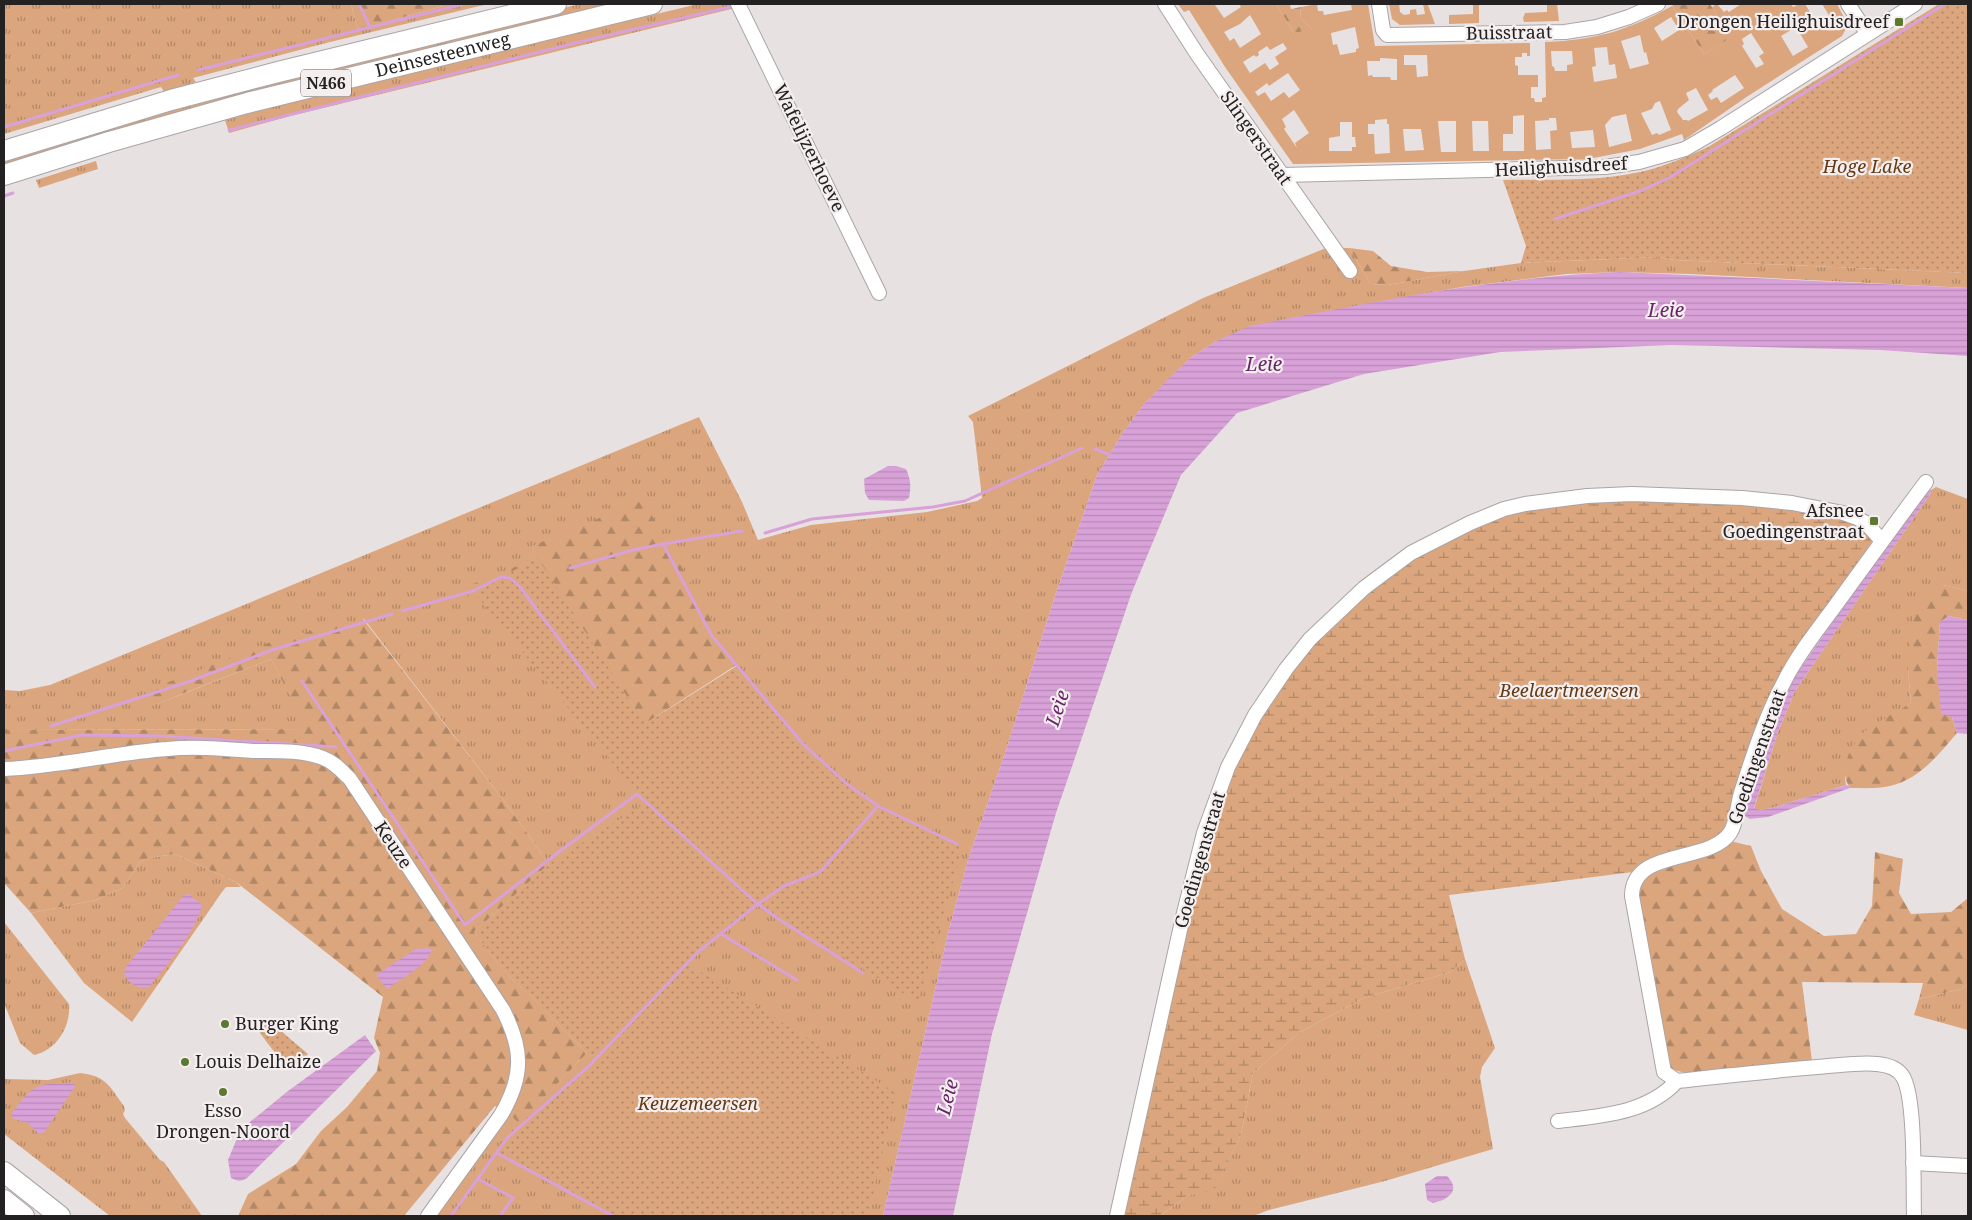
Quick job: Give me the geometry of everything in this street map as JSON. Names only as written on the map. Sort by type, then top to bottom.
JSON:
[{"type":"highway","name":"Deinsesteenweg","points":[[4,151],[171,100],[288,69],[556,4]]},
{"type":"highway","name":"Deinsesteenweg","points":[[4,175],[109,142],[247,103],[652,4]]},
{"type":"highway","points":[[4,1172],[60,1216]]},
{"type":"highway","points":[[4,1200],[24,1216]]},
{"type":"street","name":"Wafelijzerhoeve","points":[[738,4],[880,293]]},
{"type":"street","name":"Slingerstraat","points":[[1165,4],[1197,54],[1350,271]]},
{"type":"street","name":"Buisstraat","points":[[1379,4],[1383,30],[1387,35],[1565,32],[1596,27],[1629,17],[1658,4]]},
{"type":"street","points":[[1848,4],[1867,33]]},
{"type":"street","name":"Heilighuisdreef","points":[[1283,175],[1586,168],[1639,162],[1685,148],[1721,128],[1915,4]]},
{"type":"street","name":"Goedingenstraat","points":[[1677,1081],[1664,1072],[1632,896],[1633,882],[1645,869],[1713,846],[1726,838],[1732,830],[1739,800],[1760,740],[1785,679],[1926,482]]},
{"type":"street","name":"Goedingenstraat","points":[[1117,1216],[1182,921],[1204,832],[1228,767],[1255,716],[1286,669],[1310,639],[1364,588],[1411,553],[1470,523],[1525,504],[1587,496],[1632,494],[1742,498],[1792,503],[1843,513],[1857,518],[1866,523],[1882,541]]},
{"type":"street","name":"Keuze","points":[[4,769],[56,765],[168,748],[200,748],[311,755],[324,758],[344,772],[503,1010],[512,1028],[518,1047],[519,1067],[511,1098],[501,1115],[428,1216]]},
{"type":"street","points":[[1558,1121],[1615,1114],[1634,1109],[1668,1091],[1677,1081],[1749,1072],[1851,1065],[1878,1064],[1889,1066],[1898,1071],[1904,1078],[1908,1090],[1913,1163],[1914,1216]]},
{"type":"street","points":[[1913,1163],[1968,1166]]},
{"type":"green space","points":[[4,4],[351,4],[358,30],[450,4],[488,4],[326,43],[193,78],[196,82],[164,92],[161,87],[4,134]]},
{"type":"green space","points":[[351,4],[450,4],[358,30]]},
{"type":"green space","points":[[580,4],[620,4],[4,167],[4,156],[327,65]]},
{"type":"green space","points":[[698,4],[752,4],[294,115],[229,133],[225,120],[290,102]]},
{"type":"green space","points":[[1178,4],[1217,4],[1215,5],[1224,18],[1241,7],[1239,4],[1276,4],[1294,33],[1312,29],[1300,17],[1301,7],[1317,4],[1318,11],[1323,11],[1324,15],[1352,10],[1351,4],[1368,4],[1375,46],[1530,43],[1530,56],[1527,56],[1527,53],[1522,53],[1522,57],[1515,57],[1515,65],[1518,66],[1518,75],[1538,75],[1538,87],[1531,87],[1531,98],[1534,98],[1535,102],[1542,102],[1542,98],[1546,97],[1545,42],[1580,39],[1610,33],[1640,22],[1672,6],[1704,54],[1730,38],[1712,7],[1717,4],[1724,12],[1727,10],[1729,12],[1741,4],[1791,4],[1793,7],[1805,4],[1820,28],[1832,20],[1822,4],[1837,4],[1848,25],[1842,36],[1748,96],[1684,140],[1682,134],[1640,149],[1588,159],[1293,164],[1225,67],[1189,10],[1184,12]],"holes":[[[1250,15],[1261,34],[1240,48],[1234,38],[1230,41],[1224,32],[1240,24]],[[1671,17],[1679,30],[1662,41],[1654,28]],[[1355,27],[1359,48],[1356,49],[1356,52],[1340,55],[1337,44],[1333,45],[1331,33]],[[1796,27],[1808,47],[1793,56],[1781,36]],[[1751,33],[1764,53],[1759,56],[1764,64],[1756,68],[1742,46],[1744,44],[1742,39]],[[1640,35],[1644,53],[1646,52],[1649,64],[1630,69],[1621,41]],[[1283,43],[1287,49],[1275,57],[1279,64],[1270,70],[1265,63],[1250,73],[1243,62],[1254,55],[1256,57],[1259,55],[1258,52],[1267,46],[1270,50]],[[1607,47],[1609,65],[1615,64],[1617,78],[1594,82],[1592,67],[1596,66],[1594,48]],[[1551,51],[1572,51],[1573,64],[1567,65],[1567,71],[1555,71],[1552,66]],[[1404,55],[1427,55],[1428,76],[1417,77],[1416,65],[1404,65]],[[1380,58],[1397,59],[1397,80],[1391,80],[1390,77],[1373,77],[1372,75],[1368,76],[1367,61],[1380,61]],[[1288,73],[1300,90],[1289,98],[1284,92],[1271,101],[1265,92],[1258,96],[1255,92],[1267,83],[1269,86]],[[1735,75],[1744,88],[1721,103],[1717,97],[1711,100],[1708,95],[1712,90]],[[1696,88],[1708,110],[1688,121],[1683,120],[1677,112],[1689,100],[1686,93]],[[1660,101],[1671,130],[1659,135],[1657,133],[1652,135],[1641,113],[1652,109],[1655,103]],[[1294,110],[1309,133],[1295,143],[1297,148],[1284,129],[1286,127],[1282,119]],[[1626,114],[1632,141],[1609,147],[1605,125],[1612,117]],[[1524,115],[1524,151],[1503,151],[1503,134],[1513,134],[1513,116]],[[1556,118],[1557,130],[1550,131],[1551,149],[1536,150],[1535,121]],[[1387,119],[1387,124],[1389,124],[1390,153],[1375,154],[1374,134],[1368,134],[1368,124],[1375,124],[1375,120]],[[1438,121],[1456,121],[1456,152],[1441,152]],[[1472,121],[1488,121],[1489,151],[1473,151]],[[1340,122],[1352,122],[1352,137],[1355,137],[1356,147],[1352,147],[1352,151],[1329,151],[1329,138],[1340,136]],[[1403,129],[1421,129],[1424,150],[1405,151]],[[1593,130],[1595,147],[1572,148],[1570,132]]]},
{"type":"green space","points":[[1276,4],[1290,4],[1291,9],[1301,7],[1300,17],[1313,30],[1294,33]]},
{"type":"green space","points":[[1389,4],[1399,4],[1400,12],[1404,15],[1410,14],[1410,10],[1416,9],[1417,15],[1425,14],[1423,4],[1428,5],[1435,24],[1400,25],[1392,19]]},
{"type":"green space","points":[[1473,4],[1479,4],[1479,23],[1449,24],[1449,15],[1473,14]]},
{"type":"green space","points":[[1547,4],[1557,4],[1559,21],[1524,22],[1525,13],[1547,12]]},
{"type":"green space","points":[[1675,4],[1710,4],[1731,38],[1704,54],[1672,6]]},
{"type":"green space","name":"Hoge Lake","points":[[1939,4],[1968,4],[1968,273],[1674,260],[1659,257],[1521,263],[1526,246],[1503,180],[1606,177],[1649,170],[1666,165],[1708,147]]},
{"type":"green space","points":[[96,161],[98,169],[39,188],[36,180]]},
{"type":"green space","points":[[1326,248],[1349,248],[1371,284],[1388,285],[1521,263],[1659,257],[1674,260],[1968,273],[1968,288],[1690,274],[1620,272],[1566,274],[1462,287],[1352,307],[1218,340],[1190,358],[1144,404],[1122,434],[1097,475],[969,857],[949,929],[883,1216],[435,1216],[509,1114],[519,1122],[587,1053],[510,977],[474,932],[549,864],[505,802],[364,619],[152,706],[271,659],[308,729],[4,730],[4,690],[20,691],[50,685],[699,417],[742,502],[758,540],[811,525],[927,512],[977,501],[982,498],[973,422],[968,416],[1203,298]],"holes":[[[532,546],[738,665],[604,750],[591,737],[635,709],[541,569],[464,589],[538,558]]]},
{"type":"green space","points":[[1349,248],[1373,251],[1391,266],[1427,272],[1464,271],[1388,285],[1371,284]]},
{"type":"green space","points":[[1936,487],[1968,499],[1968,591],[1943,585],[1908,670],[1911,703],[1861,735],[1845,777],[1846,785],[1772,808],[1754,809],[1778,732],[1795,691],[1931,493],[1931,490]]},
{"type":"green space","name":"Beelaertmeersen","points":[[1586,499],[1742,501],[1856,521],[1876,536],[1824,612],[1733,798],[1722,832],[1708,842],[1640,866],[1633,872],[1449,895],[1465,959],[1451,972],[1364,998],[1300,1032],[1253,1073],[1241,1135],[1214,1190],[1187,1196],[1160,1216],[1121,1216],[1196,871],[1242,744],[1289,674],[1336,618],[1412,556],[1505,513]]},
{"type":"green space","points":[[643,500],[738,664],[604,750],[590,737],[635,709],[541,569],[473,601],[463,588],[537,558],[532,546]]},
{"type":"green space","name":"Keuzemeersen","points":[[538,558],[635,709],[646,723],[738,667],[819,759],[856,791],[886,811],[963,847],[918,1002],[777,918],[758,904],[687,963],[896,1093],[868,1216],[614,1216],[497,1153],[507,1138],[594,1060],[510,977],[474,932],[549,864],[645,803],[473,591]]},
{"type":"green space","points":[[1943,585],[1968,591],[1968,620],[1949,616],[1940,622],[1937,670],[1957,733],[1928,765],[1901,783],[1885,787],[1850,788],[1845,775],[1845,768],[1846,761],[1856,741],[1871,727],[1911,703],[1908,670],[1913,607]]},
{"type":"green space","points":[[363,619],[505,802],[549,864],[474,932],[510,977],[587,1053],[519,1123],[509,1114],[495,1106],[404,1216],[238,1216],[248,1194],[296,1164],[321,1131],[347,1107],[377,1071],[380,1053],[374,1038],[383,997],[236,882],[175,854],[149,858],[140,862],[122,888],[96,900],[31,913],[4,883],[4,730],[307,729],[271,659],[151,706],[146,691],[281,638]]},
{"type":"green space","points":[[1730,841],[1751,846],[1761,871],[1782,909],[1824,936],[1856,934],[1872,906],[1875,852],[1903,859],[1899,893],[1911,914],[1951,912],[1968,898],[1968,983],[1962,989],[1919,999],[1923,983],[1802,982],[1812,1061],[1689,1074],[1671,1069],[1667,1058],[1637,896],[1639,885],[1647,876]]},
{"type":"green space","points":[[175,854],[236,882],[241,887],[226,887],[132,1022],[84,983],[31,913],[96,900],[122,888],[140,862],[149,858]]},
{"type":"green space","points":[[4,922],[69,1004],[68,1021],[61,1036],[49,1048],[34,1055],[20,1043],[4,1003]]},
{"type":"green space","points":[[1465,959],[1495,1048],[1482,1067],[1480,1077],[1493,1149],[1385,1181],[1269,1210],[1253,1216],[1160,1216],[1187,1196],[1214,1189],[1241,1135],[1253,1073],[1300,1032],[1364,998],[1451,972]]},
{"type":"green space","points":[[1968,983],[1968,1030],[1914,1015],[1919,999],[1962,989]]},
{"type":"green space","points":[[268,1020],[308,1054],[300,1063],[289,1066],[274,1052],[257,1029]]},
{"type":"green space","points":[[80,1073],[102,1079],[111,1088],[124,1106],[123,1114],[125,1118],[160,1160],[164,1162],[202,1216],[110,1216],[4,1134],[4,1079],[48,1080]]},
{"type":"water","name":"Leie","points":[[1620,272],[1968,288],[1968,356],[1880,350],[1671,345],[1500,352],[1364,374],[1237,413],[1181,475],[1132,592],[1056,813],[992,1034],[953,1216],[883,1216],[949,929],[969,857],[1097,475],[1122,434],[1144,404],[1190,358],[1218,340],[1250,326],[1480,285],[1527,279]]},
{"type":"water","points":[[888,466],[906,469],[910,484],[909,498],[904,501],[869,500],[865,493],[864,479]]},
{"type":"water","points":[[1931,490],[1931,493],[1795,691],[1778,732],[1754,808],[1760,810],[1772,808],[1846,785],[1850,788],[1768,817],[1750,819],[1743,815],[1741,810],[1793,679],[1875,561],[1928,491]]},
{"type":"water","points":[[1949,616],[1968,620],[1968,734],[1957,733],[1952,717],[1941,714],[1937,670],[1940,622]]},
{"type":"water","points":[[189,894],[202,905],[188,936],[149,987],[145,988],[134,985],[124,974],[126,967],[184,895]]},
{"type":"water","points":[[428,948],[432,950],[425,961],[387,989],[376,975],[416,949]]},
{"type":"water","points":[[365,1035],[376,1051],[247,1178],[239,1181],[231,1178],[228,1160],[238,1136],[245,1126],[288,1091]]},
{"type":"water","points":[[72,1082],[75,1087],[43,1134],[39,1134],[28,1123],[14,1119],[11,1115],[34,1088],[45,1084]]},
{"type":"water","points":[[1437,1176],[1447,1176],[1451,1181],[1453,1190],[1448,1197],[1433,1203],[1427,1200],[1425,1184]]},
{"type":"waterway","points":[[359,4],[370,27]]},
{"type":"waterway","points":[[198,70],[464,4]]},
{"type":"waterway","points":[[1555,219],[1640,191],[1669,178],[1945,4]]},
{"type":"waterway","points":[[229,130],[579,42],[730,7]]},
{"type":"waterway","points":[[4,127],[178,75]]},
{"type":"waterway","points":[[4,196],[13,193]]},
{"type":"waterway","points":[[765,533],[812,519],[933,507],[965,501],[1082,448]]},
{"type":"waterway","points":[[1095,449],[1113,456]]},
{"type":"waterway","points":[[663,544],[742,531]]},
{"type":"waterway","points":[[570,568],[633,550],[663,544],[712,636],[803,744],[847,784],[878,806]]},
{"type":"waterway","points":[[402,611],[473,591],[501,577],[510,578],[520,587],[595,687]]},
{"type":"waterway","points":[[51,726],[188,682],[272,650],[392,614]]},
{"type":"waterway","points":[[302,681],[465,925],[637,794],[754,901],[777,918],[863,973]]},
{"type":"waterway","points":[[4,751],[82,735],[160,736],[336,747]]},
{"type":"waterway","points":[[451,1216],[507,1138],[589,1066],[698,952],[758,904],[784,886],[820,872],[878,806],[957,844]]},
{"type":"waterway","points":[[721,934],[797,980]]},
{"type":"waterway","points":[[497,1153],[613,1216]]},
{"type":"waterway","points":[[478,1179],[513,1198],[500,1216]]},
{"type":"place","name":"Drongen Heilighuisdreef","points":[[1899,22]]},
{"type":"place","name":"Afsnee Goedingenstraat","points":[[1874,521]]},
{"type":"place","name":"Burger King","points":[[225,1024]]},
{"type":"place","name":"Louis Delhaize","points":[[185,1062]]},
{"type":"place","name":"Esso Drongen-Noord","points":[[223,1092]]}]
